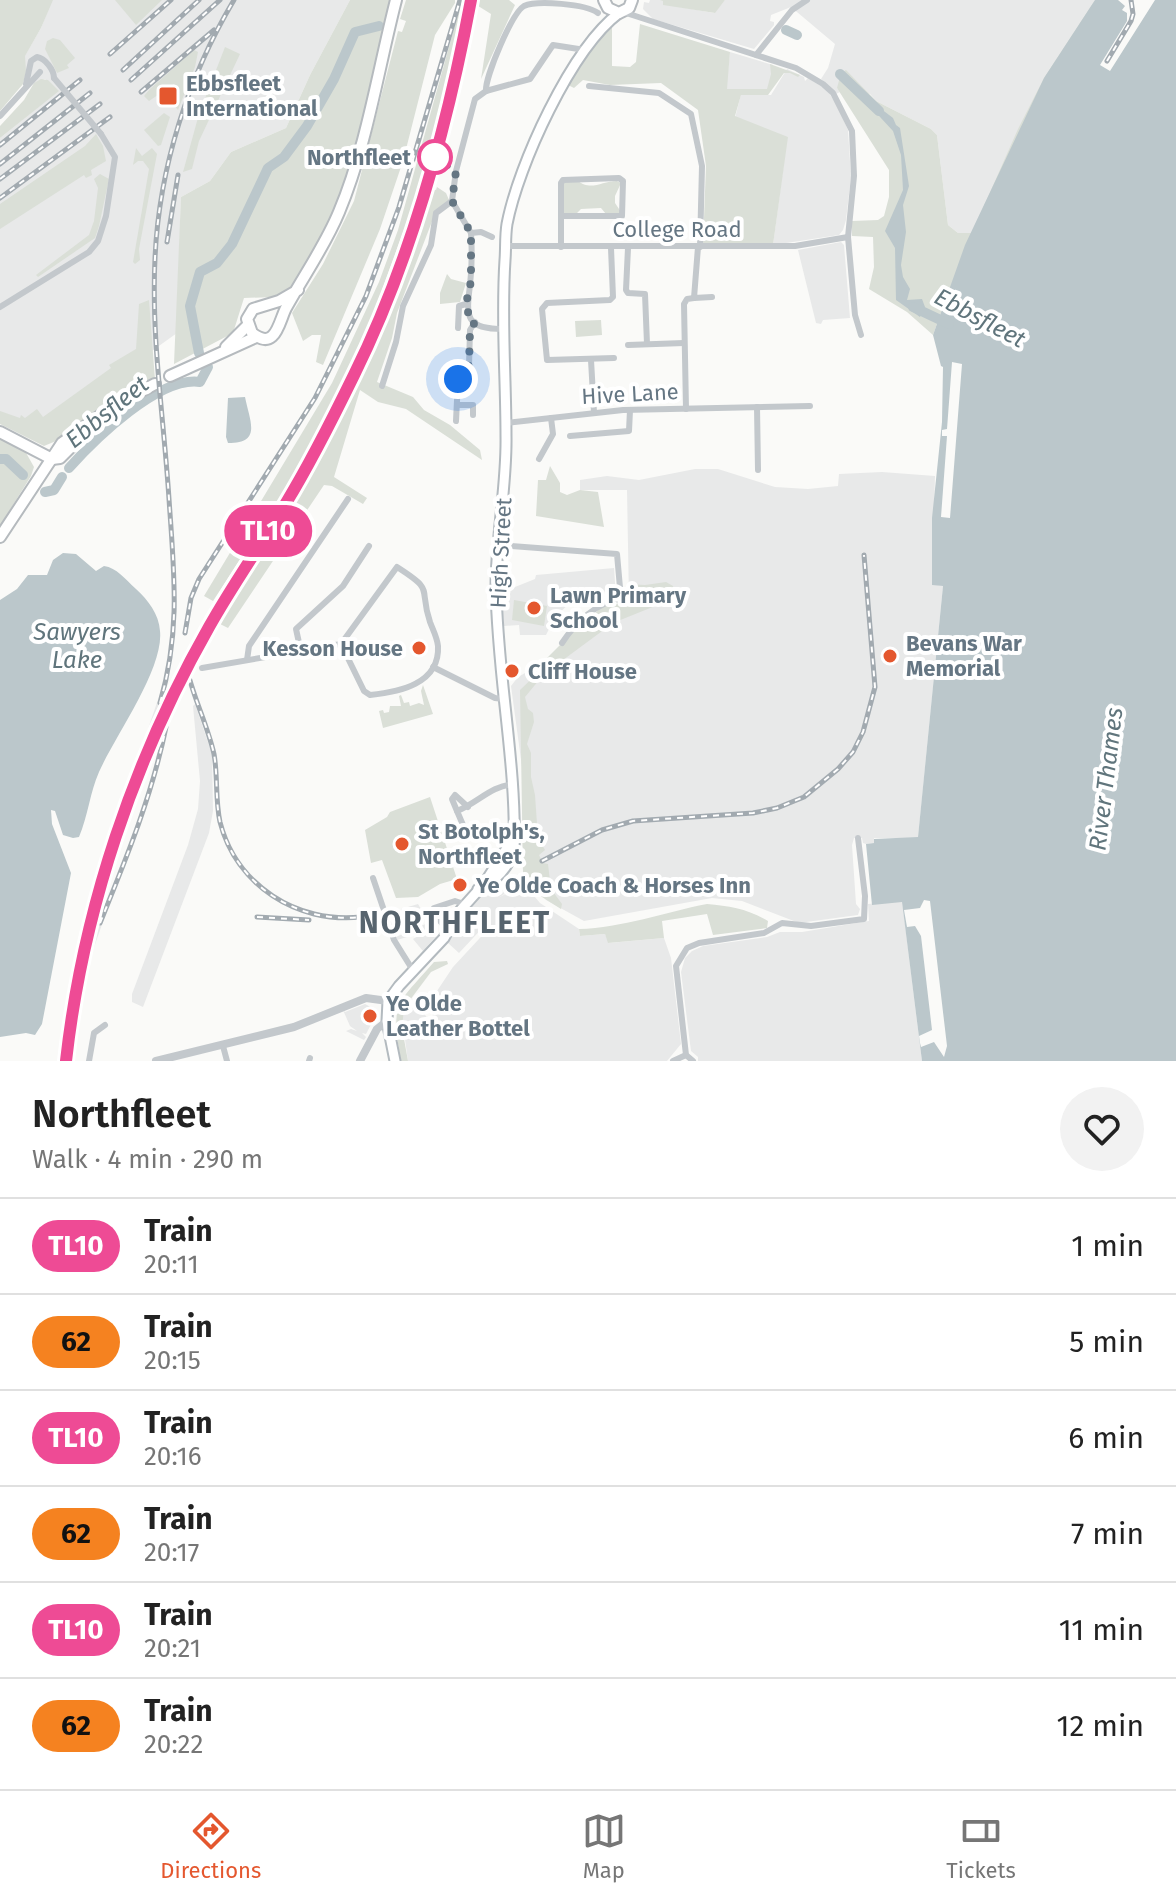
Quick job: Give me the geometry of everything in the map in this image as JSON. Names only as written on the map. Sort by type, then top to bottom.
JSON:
[{"type":"main road","points":[[170,376],[256,337],[273,336],[279,329],[331,230],[352,176],[396,0]]},
{"type":"main road","points":[[593,38],[632,1]]},
{"type":"main road","points":[[593,38],[602,20],[603,6],[621,12]]},
{"type":"main road","name":"High Street","points":[[515,836],[514,784],[503,699],[496,590],[506,469],[504,329],[507,225],[529,156],[554,101],[593,38]]},
{"type":"main road","points":[[222,351],[248,325],[253,309],[283,299],[298,290]]},
{"type":"main road","points":[[266,305],[276,310],[281,321]]},
{"type":"main road","points":[[248,325],[256,337]]},
{"type":"main road","points":[[0,432],[52,459],[60,458],[73,445],[74,436],[115,405],[155,384]]},
{"type":"main road","points":[[0,537],[52,459]]},
{"type":"main road","points":[[395,1061],[388,1026],[388,1001],[434,950],[515,836]]},
{"type":"main road","points":[[478,889],[489,885],[510,861],[515,836]]},
{"type":"street","points":[[756,55],[792,10],[807,0]]},
{"type":"street","points":[[486,91],[487,75],[519,9],[534,1],[603,6]]},
{"type":"street","points":[[632,1],[646,20]]},
{"type":"street","points":[[621,12],[796,68],[825,84],[847,116],[852,131],[854,176],[848,237],[855,315],[861,335]]},
{"type":"street","points":[[504,329],[487,328],[475,322],[469,316],[466,304],[471,281],[471,233],[452,201],[454,178],[471,106],[486,91],[529,80],[553,45],[585,50]]},
{"type":"street","points":[[0,307],[89,252],[101,237],[115,157],[111,147],[39,56],[34,58],[26,84]]},
{"type":"street","points":[[0,116],[46,65],[44,60]]},
{"type":"street","points":[[32,68],[54,78]]},
{"type":"street","points":[[589,86],[659,93],[691,114],[702,166],[694,298]]},
{"type":"street","points":[[561,216],[622,216],[623,181],[619,178],[563,180],[561,216],[561,247]]},
{"type":"street","points":[[382,386],[403,306],[431,245],[436,213],[452,201]]},
{"type":"street","points":[[471,233],[481,232],[492,237]]},
{"type":"street","name":"College Road","points":[[506,246],[795,246],[848,237]]},
{"type":"street","points":[[611,248],[613,297],[610,300],[547,303],[542,306],[547,360],[614,358]]},
{"type":"street","points":[[628,248],[626,290],[628,293],[645,294],[647,344]]},
{"type":"street","points":[[686,409],[684,304],[688,299],[712,297]]},
{"type":"street","points":[[458,328],[459,306],[466,304]]},
{"type":"street","points":[[456,421],[458,380],[469,365],[470,330],[475,322]]},
{"type":"street","points":[[628,345],[684,343]]},
{"type":"street","points":[[591,360],[594,413]]},
{"type":"street","points":[[447,367],[456,367],[463,373]]},
{"type":"street","points":[[457,405],[473,405],[473,415]]},
{"type":"street","name":"Hive Lane","points":[[506,423],[630,410],[810,406]]},
{"type":"street","points":[[757,407],[758,470]]},
{"type":"street","points":[[570,436],[629,431],[630,410]]},
{"type":"street","points":[[539,459],[552,436],[551,418]]},
{"type":"street","points":[[247,660],[250,645],[348,499]]},
{"type":"street","points":[[499,545],[614,552],[621,599],[607,600],[596,608],[562,643]]},
{"type":"street","points":[[301,652],[296,629],[343,586],[369,546]]},
{"type":"street","points":[[202,668],[341,644],[397,567],[418,581],[426,592],[429,618],[438,645],[433,667],[417,684],[370,695],[364,691],[341,644]]},
{"type":"street","points":[[433,667],[503,699]]},
{"type":"street","points":[[457,811],[468,807],[491,789],[514,784]]},
{"type":"street","points":[[463,825],[452,799],[455,795],[468,807]]},
{"type":"street","points":[[693,1061],[686,1055],[676,966],[687,948],[701,942],[764,933],[782,923],[811,926],[864,919],[865,896],[858,838]]},
{"type":"street","points":[[373,878],[394,940],[414,972]]},
{"type":"street","points":[[448,931],[436,916],[434,907],[457,901],[464,904]]},
{"type":"street","points":[[156,1061],[316,1020],[366,998],[388,1001]]},
{"type":"street","points":[[89,1061],[94,1033],[105,1025]]},
{"type":"street","points":[[360,1061],[376,1033],[388,1026]]},
{"type":"street","points":[[223,1046],[227,1061]]},
{"type":"street","points":[[673,1061],[686,1055]]},
{"type":"shaded area","points":[[0,0],[53,0],[25,56],[23,84],[0,111]]},
{"type":"shaded area","points":[[52,0],[350,0],[286,128],[231,152],[210,181],[181,197],[177,333],[43,429],[0,412],[0,138],[58,91],[45,79],[34,83],[17,79],[24,57],[41,28]]},
{"type":"shaded area","points":[[115,0],[162,0],[136,25]]},
{"type":"shaded area","points":[[350,0],[393,0],[357,150],[336,213],[296,287],[274,297],[244,298],[233,333],[174,364],[181,197],[210,181],[231,152],[286,128]]},
{"type":"shaded area","points":[[406,0],[455,0],[455,3],[435,35],[403,161],[380,229],[323,365],[316,362],[321,335],[312,335],[303,341],[292,313],[323,264],[354,201],[398,31],[402,32],[406,21],[400,19]]},
{"type":"shaded area","points":[[462,0],[465,0],[444,101],[420,186],[371,320],[304,462],[213,601],[204,596],[332,383],[379,282],[398,230]]},
{"type":"shaded area","points":[[475,0],[509,0],[515,5],[481,79],[491,14],[475,4]]},
{"type":"shaded area","points":[[650,0],[663,0],[663,4],[714,13],[725,0],[1102,0],[972,233],[958,233],[948,225],[937,135],[876,101],[870,94],[837,88],[840,92],[836,94],[821,79],[828,68],[835,44],[791,7],[771,15],[770,21],[774,25],[754,49],[653,19],[643,9],[644,2],[649,3]]},
{"type":"shaded area","points":[[660,0],[725,0],[715,13],[663,5]]},
{"type":"shaded area","points":[[1095,0],[947,296],[933,335],[907,312],[869,289],[874,267],[873,237],[852,236],[852,221],[878,220],[884,216],[889,197],[889,170],[837,88],[841,73],[846,70],[876,101],[937,135],[948,225],[958,233],[972,233],[1044,78]]},
{"type":"shaded area","points":[[640,24],[730,52],[727,89],[767,89],[770,64],[800,75],[784,73],[768,95],[741,95],[735,116],[788,137],[773,245],[703,244],[706,166],[698,110],[661,83],[610,85],[583,80],[574,88],[568,85],[605,31],[612,27],[612,66],[630,67],[636,62]]},
{"type":"shaded area","points":[[53,38],[60,40],[75,58],[67,65],[69,68],[57,73],[45,49],[47,41]]},
{"type":"shaded area","points":[[225,47],[240,54],[199,141],[192,169],[183,172],[199,114]]},
{"type":"shaded area","points":[[194,50],[198,52],[195,67],[178,110],[169,99],[169,94],[176,87],[174,84],[149,101],[144,96],[150,89]]},
{"type":"shaded area","points":[[730,52],[773,65],[768,95],[771,95],[787,69],[827,90],[837,105],[848,130],[851,177],[846,220],[839,235],[773,245],[787,139],[735,118],[742,90],[726,89]]},
{"type":"shaded area","points":[[41,79],[48,80],[59,91],[0,138],[0,126],[24,100],[34,83]]},
{"type":"shaded area","points":[[164,113],[170,117],[158,146],[144,130]]},
{"type":"shaded area","points":[[96,134],[106,161],[91,170],[92,175],[86,178],[84,175],[0,229],[0,204],[85,146]]},
{"type":"shaded area","points":[[136,148],[142,156],[152,148],[157,154],[139,249],[140,260],[135,264],[149,169],[143,161],[133,165]]},
{"type":"shaded area","points":[[100,174],[109,179],[95,238],[38,277],[36,275],[89,235],[98,188],[94,179]]},
{"type":"shaded area","points":[[577,180],[592,186],[611,181],[621,183],[615,203],[621,212],[617,215],[606,214],[601,208],[564,214],[562,184]]},
{"type":"shaded area","points":[[437,187],[446,193],[449,200],[436,211],[397,313],[377,382],[413,397],[424,410],[450,425],[480,450],[482,460],[406,409],[378,402],[360,390],[334,477],[367,498],[363,504],[332,486],[324,485],[228,628],[220,624],[348,395],[391,299],[432,189],[436,190]]},
{"type":"shaded area","points":[[841,242],[844,245],[850,318],[816,323],[798,250]]},
{"type":"shaded area","points":[[447,274],[451,279],[466,283],[460,302],[440,304],[440,293]]},
{"type":"shaded area","points":[[149,300],[155,380],[92,414],[58,443],[44,446],[0,424],[0,411],[25,418],[37,409],[43,417],[111,368],[109,365],[136,349],[139,304]]},
{"type":"shaded area","points":[[601,320],[602,335],[576,337],[575,321]]},
{"type":"shaded area","points":[[0,438],[25,451],[34,467],[0,526]]},
{"type":"shaded area","points":[[550,466],[560,483],[560,492],[567,495],[580,490],[598,492],[604,527],[536,516],[538,480],[546,480]]},
{"type":"shaded area","points":[[695,469],[718,469],[775,487],[808,489],[838,486],[839,474],[882,472],[935,476],[932,584],[943,586],[918,838],[874,838],[874,843],[866,844],[862,838],[854,838],[858,915],[799,923],[742,901],[712,898],[584,921],[546,900],[523,873],[522,767],[511,686],[518,677],[555,656],[629,601],[627,490],[580,490],[580,480],[607,476],[639,480]]},
{"type":"shaded area","name":"Lawn Primary School","points":[[614,568],[616,597],[574,599],[555,617],[546,635],[520,635],[519,625],[504,626],[501,586],[515,587],[535,579],[536,575]]},
{"type":"shaded area","points":[[666,582],[673,586],[675,598],[613,623],[544,674],[525,697],[534,722],[527,744],[531,753],[538,838],[545,850],[539,855],[543,863],[548,864],[551,889],[562,904],[561,909],[542,897],[523,873],[520,690],[544,667],[547,658],[602,607],[628,601],[628,584]]},
{"type":"shaded area","points":[[514,600],[547,606],[544,626],[512,620]]},
{"type":"shaded area","points":[[423,685],[433,714],[383,728],[379,711],[389,712],[390,706],[401,706],[401,695],[404,703],[409,702],[410,706],[424,705]]},
{"type":"shaded area","points":[[161,691],[174,699],[130,800],[108,867],[86,954],[104,909],[107,910],[85,973],[70,1042],[63,1042],[72,977],[84,925]]},
{"type":"shaded area","points":[[195,704],[212,754],[213,811],[209,833],[143,1007],[132,1002],[132,994],[188,845],[198,809],[200,781]]},
{"type":"shaded area","points":[[430,797],[457,879],[440,884],[418,897],[396,898],[382,860],[371,863],[365,830],[390,812]]},
{"type":"shaded area","points":[[511,881],[514,887],[500,897],[524,884],[540,903],[579,929],[580,936],[605,934],[609,943],[664,938],[671,958],[681,1044],[667,1061],[408,1061],[402,1018],[405,1004],[414,998],[435,1030],[431,1006],[437,991],[453,967],[491,926],[488,922],[459,953],[448,943],[471,902]]},
{"type":"shaded area","points":[[902,901],[922,1061],[698,1061],[691,1051],[681,972],[685,958],[692,951],[703,946],[767,937],[780,932],[802,932],[869,921],[868,904]]},
{"type":"shaded area","points":[[418,904],[426,918],[395,935],[393,928],[405,921],[401,909]]},
{"type":"shaded area","points":[[707,904],[753,914],[768,921],[767,928],[713,935],[707,914],[662,921],[664,938],[608,943],[605,934],[580,936],[579,929],[627,923]]},
{"type":"shaded area","points":[[430,922],[437,935],[423,951],[413,939],[420,933],[397,940],[396,937]]},
{"type":"shaded area","points":[[447,961],[448,964],[431,972],[404,1008],[402,1028],[408,1061],[401,1061],[396,1026],[404,996],[434,962]]},
{"type":"shaded area","points":[[365,1004],[378,1011],[366,1034],[362,1033],[366,1037],[364,1040],[346,1031],[357,1031],[350,1026],[343,1010],[345,1012]]},
{"type":"water","name":"River Thames","points":[[1095,0],[1176,0],[1176,1061],[922,1061],[902,902],[872,905],[866,844],[874,843],[874,839],[918,837],[943,586],[932,585],[932,518],[942,422],[943,367],[933,335],[965,245],[1044,78]]},
{"type":"water","points":[[872,102],[893,118],[900,128],[909,186],[903,205],[906,232],[901,265],[910,289],[907,300],[922,299],[925,307],[920,317],[896,300],[895,248],[885,231],[903,190],[901,155],[893,131],[868,104]]},
{"type":"water","points":[[245,397],[251,423],[250,435],[239,442],[228,443],[228,398]]},
{"type":"water","name":"Sawyers Lake","points":[[63,553],[76,554],[96,571],[104,566],[113,569],[140,593],[158,619],[159,646],[147,683],[99,772],[79,837],[63,835],[55,811],[51,810],[52,824],[71,873],[42,1024],[35,1035],[26,1033],[0,1037],[0,600],[17,589],[28,575],[47,575],[53,560]]},
{"type":"pier","points":[[1118,0],[1155,0],[1110,71],[1100,65],[1127,21],[1127,13],[1122,10],[1125,6]]},
{"type":"pier","points":[[952,362],[962,364],[950,518],[941,517],[947,436],[942,436],[942,430],[947,429]]},
{"type":"pier","points":[[924,900],[930,901],[947,1046],[944,1057],[934,1042],[921,1047],[919,1036],[932,1030],[921,936],[915,926],[907,927],[904,910],[920,908]]},
{"type":"waterway","name":"Ebbsfleet","points":[[199,353],[190,306],[200,272],[217,263],[232,244],[268,168],[284,157],[307,126],[334,79],[355,32],[379,26]]},
{"type":"waterway","name":"Ebbsfleet","points":[[786,30],[797,35]]},
{"type":"waterway","name":"Ebbsfleet","points":[[840,74],[879,111]]},
{"type":"waterway","name":"Ebbsfleet","points":[[913,307],[949,324]]},
{"type":"waterway","name":"Ebbsfleet","points":[[69,468],[129,412],[166,389],[200,382],[208,367]]},
{"type":"waterway","name":"Ebbsfleet","points":[[0,459],[6,459],[23,475]]},
{"type":"waterway","name":"Ebbsfleet","points":[[45,492],[54,490],[62,477]]},
{"type":"railway","points":[[110,54],[171,0]]},
{"type":"railway","points":[[123,70],[199,0]]},
{"type":"railway","points":[[131,80],[220,0]]},
{"type":"railway","points":[[160,703],[171,651],[174,577],[155,318],[158,224],[179,124],[203,60],[234,0]]},
{"type":"railway","points":[[185,633],[191,598],[199,579],[315,398],[366,296],[399,207],[460,0]]},
{"type":"railway","points":[[67,1061],[85,948],[99,892],[135,783],[182,678],[218,611],[304,472],[375,330],[425,191],[471,0]]},
{"type":"railway","points":[[1107,61],[1131,21],[1131,0]]},
{"type":"railway","points":[[141,92],[214,30]]},
{"type":"railway","points":[[0,145],[80,80]]},
{"type":"railway","points":[[0,164],[90,93]]},
{"type":"railway","points":[[0,179],[100,104]]},
{"type":"railway","points":[[0,198],[110,117]]},
{"type":"railway","points":[[167,242],[178,175]]},
{"type":"railway","points":[[542,861],[602,830],[633,821],[753,813],[777,808],[804,797],[838,769],[853,752],[863,732],[875,687],[864,555]]},
{"type":"railway","points":[[186,665],[214,754],[220,822],[240,864],[255,882],[292,907],[337,918],[361,917]]},
{"type":"railway","points":[[100,923],[146,802],[166,727]]},
{"type":"railway","points":[[257,917],[309,920]]},
{"type":"train","name":"TL10","points":[[66,1061],[90,925],[131,794],[178,685],[246,564],[310,461],[367,347],[422,201],[441,137],[471,0]]},
{"type":"place","name":"Ebbsfleet International","points":[[168,96]]},
{"type":"place","name":"Northfleet","points":[[435,157]]},
{"type":"place","name":"Lawn Primary School","points":[[534,608]]},
{"type":"place","name":"Kesson House","points":[[419,648]]},
{"type":"place","name":"Bevans War Memorial","points":[[890,656]]},
{"type":"place","name":"Cliff House","points":[[512,671]]},
{"type":"place","name":"St Botolph's, Northfleet","points":[[402,844]]},
{"type":"place","name":"Ye Olde Coach & Horses Inn","points":[[460,885]]},
{"type":"place","name":"Ye Olde Leather Bottel","points":[[370,1016]]},
{"type":"district","name":"NORTHFLEET","points":[[455,923]]},
{"type":"route","points":[[435,157],[456,171],[452,201],[471,233],[471,281],[466,304],[469,316],[475,322],[470,330],[469,365],[458,379]]}]
